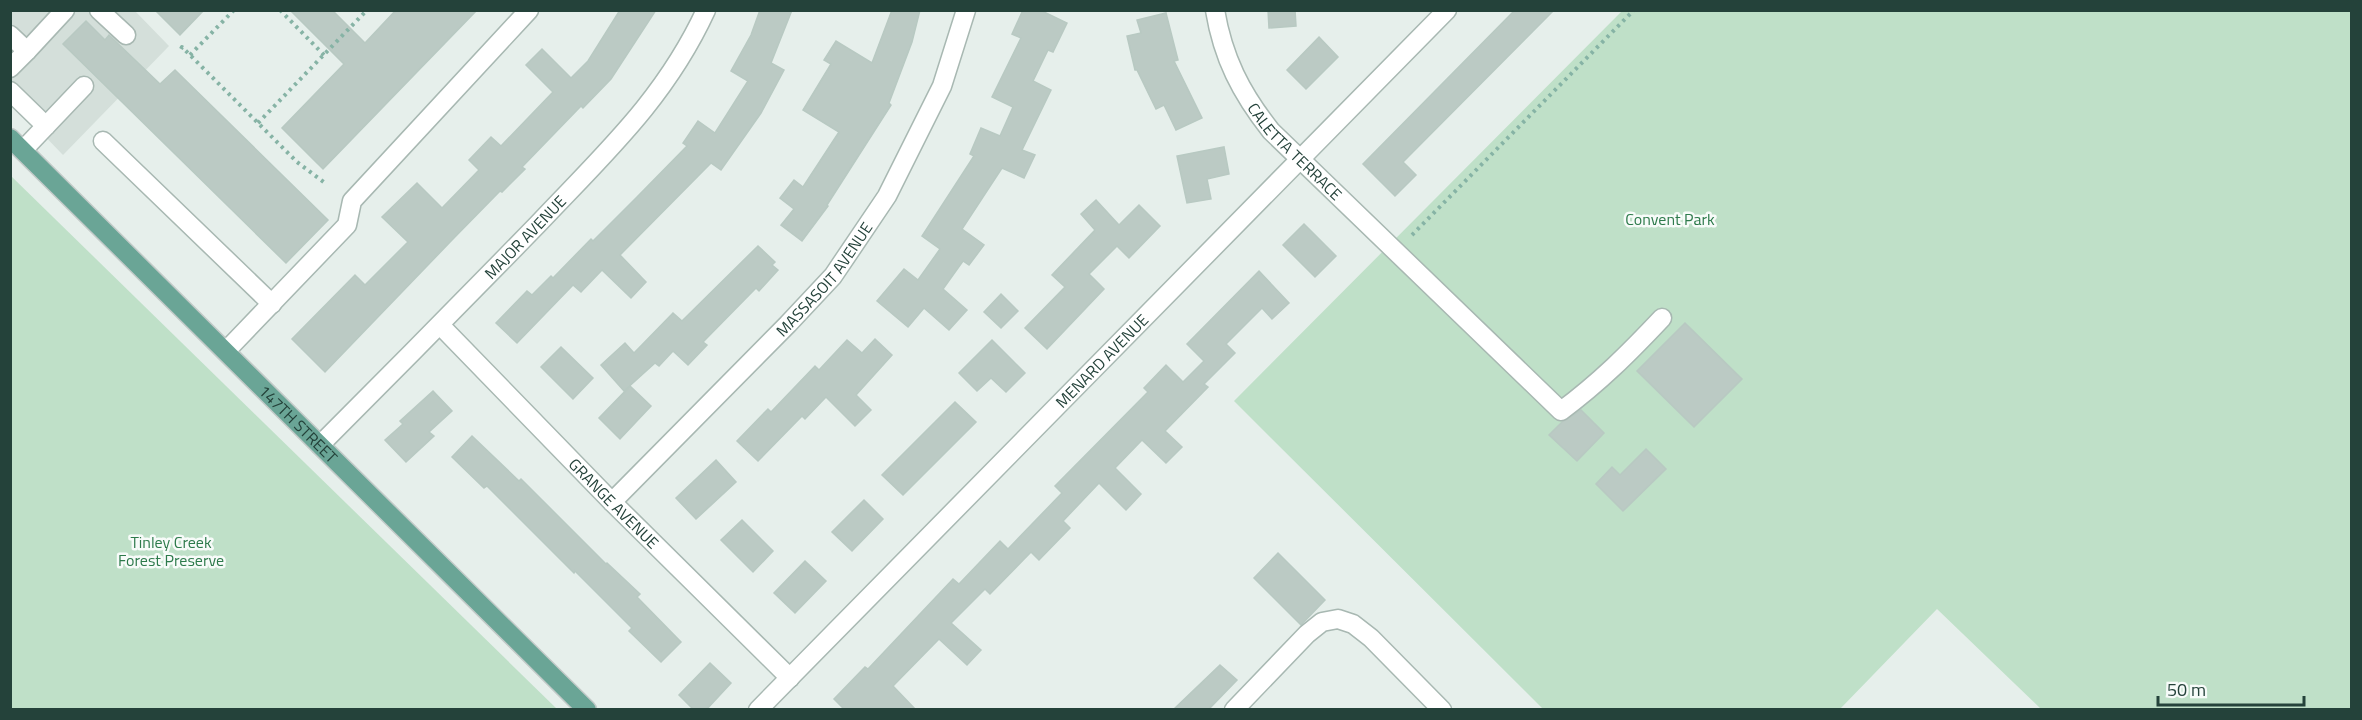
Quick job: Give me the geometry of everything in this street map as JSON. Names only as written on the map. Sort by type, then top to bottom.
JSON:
[{"type":"main road","name":"147TH STREET","points":[[17,144],[587,710]]},
{"type":"street","points":[[10,68],[65,10]]},
{"type":"street","points":[[99,10],[126,35]]},
{"type":"street","points":[[226,351],[347,225],[352,201],[529,10]]},
{"type":"street","name":"MAJOR AVENUE","points":[[320,445],[440,325],[636,120],[674,71],[690,45],[706,10]]},
{"type":"street","name":"MASSASOIT AVENUE","points":[[612,502],[833,276],[887,196],[942,86],[966,10]]},
{"type":"street","name":"CALETTA TERRACE","points":[[1215,10],[1218,27],[1236,80],[1259,115],[1300,160],[1415,268],[1561,411],[1595,386],[1617,366],[1662,318]]},
{"type":"street","name":"MENARD AVENUE","points":[[758,710],[1447,10]]},
{"type":"street","points":[[10,35],[27,51]]},
{"type":"street","points":[[17,144],[46,126],[84,87]]},
{"type":"street","points":[[10,91],[46,126]]},
{"type":"street","points":[[103,141],[272,304]]},
{"type":"street","name":"GRANGE AVENUE","points":[[440,325],[612,502],[790,678]]},
{"type":"street","points":[[1234,710],[1307,634],[1322,622],[1338,619],[1353,624],[1371,638],[1442,710]]},
{"type":"path","points":[[190,55],[234,10]]},
{"type":"path","points":[[280,10],[324,55]]},
{"type":"path","points":[[258,123],[367,10]]},
{"type":"path","points":[[1412,235],[1634,10]]},
{"type":"path","points":[[181,49],[182,47],[297,162],[325,183]]},
{"type":"shaded area","points":[[11,11],[135,11],[169,46],[63,155],[11,101]]},
{"type":"green space","name":"Convent Park","points":[[1622,11],[2351,11],[2351,709],[2041,709],[1937,609],[1840,709],[1543,709],[1234,401]]},
{"type":"green space","name":"Tinley Creek Forest Preserve","points":[[10,175],[557,709],[11,709]]},
{"type":"building","points":[[155,10],[204,10],[180,35]]},
{"type":"building","points":[[290,10],[332,10],[365,43],[396,10],[477,10],[323,169],[282,128],[344,64]]},
{"type":"building","points":[[620,10],[656,10],[611,79],[583,108],[581,106],[522,167],[525,169],[502,192],[500,191],[325,372],[292,339],[355,275],[365,285],[408,242],[382,217],[417,183],[442,208],[479,170],[469,160],[491,137],[501,146],[553,92],[526,65],[542,49],[571,78],[588,61]]},
{"type":"building","points":[[760,10],[792,10],[771,63],[784,70],[761,113],[721,170],[711,163],[620,255],[646,282],[631,298],[602,270],[581,292],[573,285],[517,343],[496,323],[527,291],[532,295],[551,276],[553,278],[637,197],[687,146],[683,143],[698,121],[715,133],[748,81],[731,71],[751,35]]},
{"type":"building","points":[[892,10],[920,10],[912,42],[889,103],[891,105],[828,206],[802,241],[781,225],[794,209],[780,198],[794,180],[803,187],[839,132],[803,110],[831,64],[824,60],[836,41],[872,63]]},
{"type":"building","points":[[1023,10],[1040,10],[1067,23],[1053,52],[1048,50],[1033,81],[1051,90],[1022,150],[1035,155],[1024,178],[1002,168],[962,229],[984,245],[969,265],[963,261],[943,289],[967,310],[949,330],[924,308],[908,327],[877,301],[904,269],[918,280],[940,249],[922,236],[974,156],[970,154],[981,128],[1000,136],[1013,107],[992,97],[1021,38],[1012,34]]},
{"type":"building","points":[[1268,10],[1295,10],[1296,26],[1269,28]]},
{"type":"building","points":[[1515,10],[1554,10],[1403,162],[1416,175],[1395,196],[1363,164]]},
{"type":"building","points":[[1166,13],[1178,60],[1174,61],[1202,118],[1176,130],[1164,105],[1156,109],[1135,70],[1127,36],[1141,33],[1137,20]]},
{"type":"building","points":[[86,21],[105,40],[109,35],[160,84],[175,70],[328,220],[286,263],[63,44]]},
{"type":"building","points":[[1319,37],[1338,57],[1306,89],[1287,70]]},
{"type":"building","points":[[1224,147],[1229,174],[1207,179],[1211,199],[1187,203],[1177,156]]},
{"type":"building","points":[[1096,200],[1119,225],[1139,205],[1160,226],[1129,258],[1117,246],[1089,274],[1104,289],[1047,349],[1025,328],[1065,287],[1052,275],[1095,230],[1081,214]]},
{"type":"building","points":[[1304,224],[1336,256],[1315,277],[1283,245]]},
{"type":"building","points":[[758,246],[775,262],[772,265],[778,270],[759,291],[756,288],[703,342],[707,345],[688,365],[673,351],[659,366],[655,363],[624,391],[601,365],[625,343],[634,353],[673,313],[682,321]]},
{"type":"building","points":[[1259,271],[1289,303],[1272,319],[1262,308],[1226,344],[1235,353],[1204,384],[1208,387],[1165,431],[1182,447],[1166,463],[1142,440],[1115,468],[1141,494],[1126,510],[1099,483],[1063,521],[1070,528],[1039,560],[1031,552],[990,594],[985,589],[951,623],[981,650],[967,665],[939,639],[893,686],[916,710],[845,710],[834,699],[865,667],[868,669],[953,579],[959,584],[1000,541],[1008,549],[1062,493],[1055,486],[1148,392],[1144,388],[1166,365],[1183,382],[1204,361],[1187,344]]},
{"type":"building","points":[[1001,294],[1018,311],[1001,328],[984,312]]},
{"type":"building","points":[[1685,323],[1742,379],[1694,427],[1637,371]]},
{"type":"building","points":[[875,339],[892,355],[856,395],[871,410],[855,426],[826,397],[805,419],[802,416],[758,461],[737,441],[768,409],[771,412],[815,366],[819,370],[847,340],[862,353]]},
{"type":"building","points":[[992,340],[1025,373],[1006,392],[991,378],[977,391],[959,373]]},
{"type":"building","points":[[561,347],[593,378],[573,399],[541,367]]},
{"type":"building","points":[[630,386],[651,406],[620,439],[599,418]]},
{"type":"building","points":[[433,391],[452,411],[429,432],[434,436],[406,462],[385,440],[403,424],[400,421]]},
{"type":"building","points":[[955,402],[976,422],[903,495],[882,475]]},
{"type":"building","points":[[1581,410],[1604,433],[1577,461],[1549,435],[1562,422]]},
{"type":"building","points":[[472,436],[519,481],[521,479],[606,564],[640,594],[637,597],[681,642],[661,662],[629,631],[632,628],[575,571],[574,573],[487,486],[484,488],[452,457]]},
{"type":"building","points":[[1646,449],[1666,469],[1623,511],[1596,484],[1612,467],[1620,475]]},
{"type":"building","points":[[716,460],[736,482],[696,519],[676,498]]},
{"type":"building","points":[[864,500],[883,519],[852,551],[832,532]]},
{"type":"building","points":[[742,520],[773,551],[753,572],[721,540]]},
{"type":"building","points":[[1278,553],[1325,600],[1301,625],[1254,578]]},
{"type":"building","points":[[805,561],[826,581],[795,613],[774,593]]},
{"type":"building","points":[[710,663],[731,683],[706,710],[694,710],[679,695]]},
{"type":"building","points":[[1220,665],[1237,680],[1208,710],[1173,710]]}]
